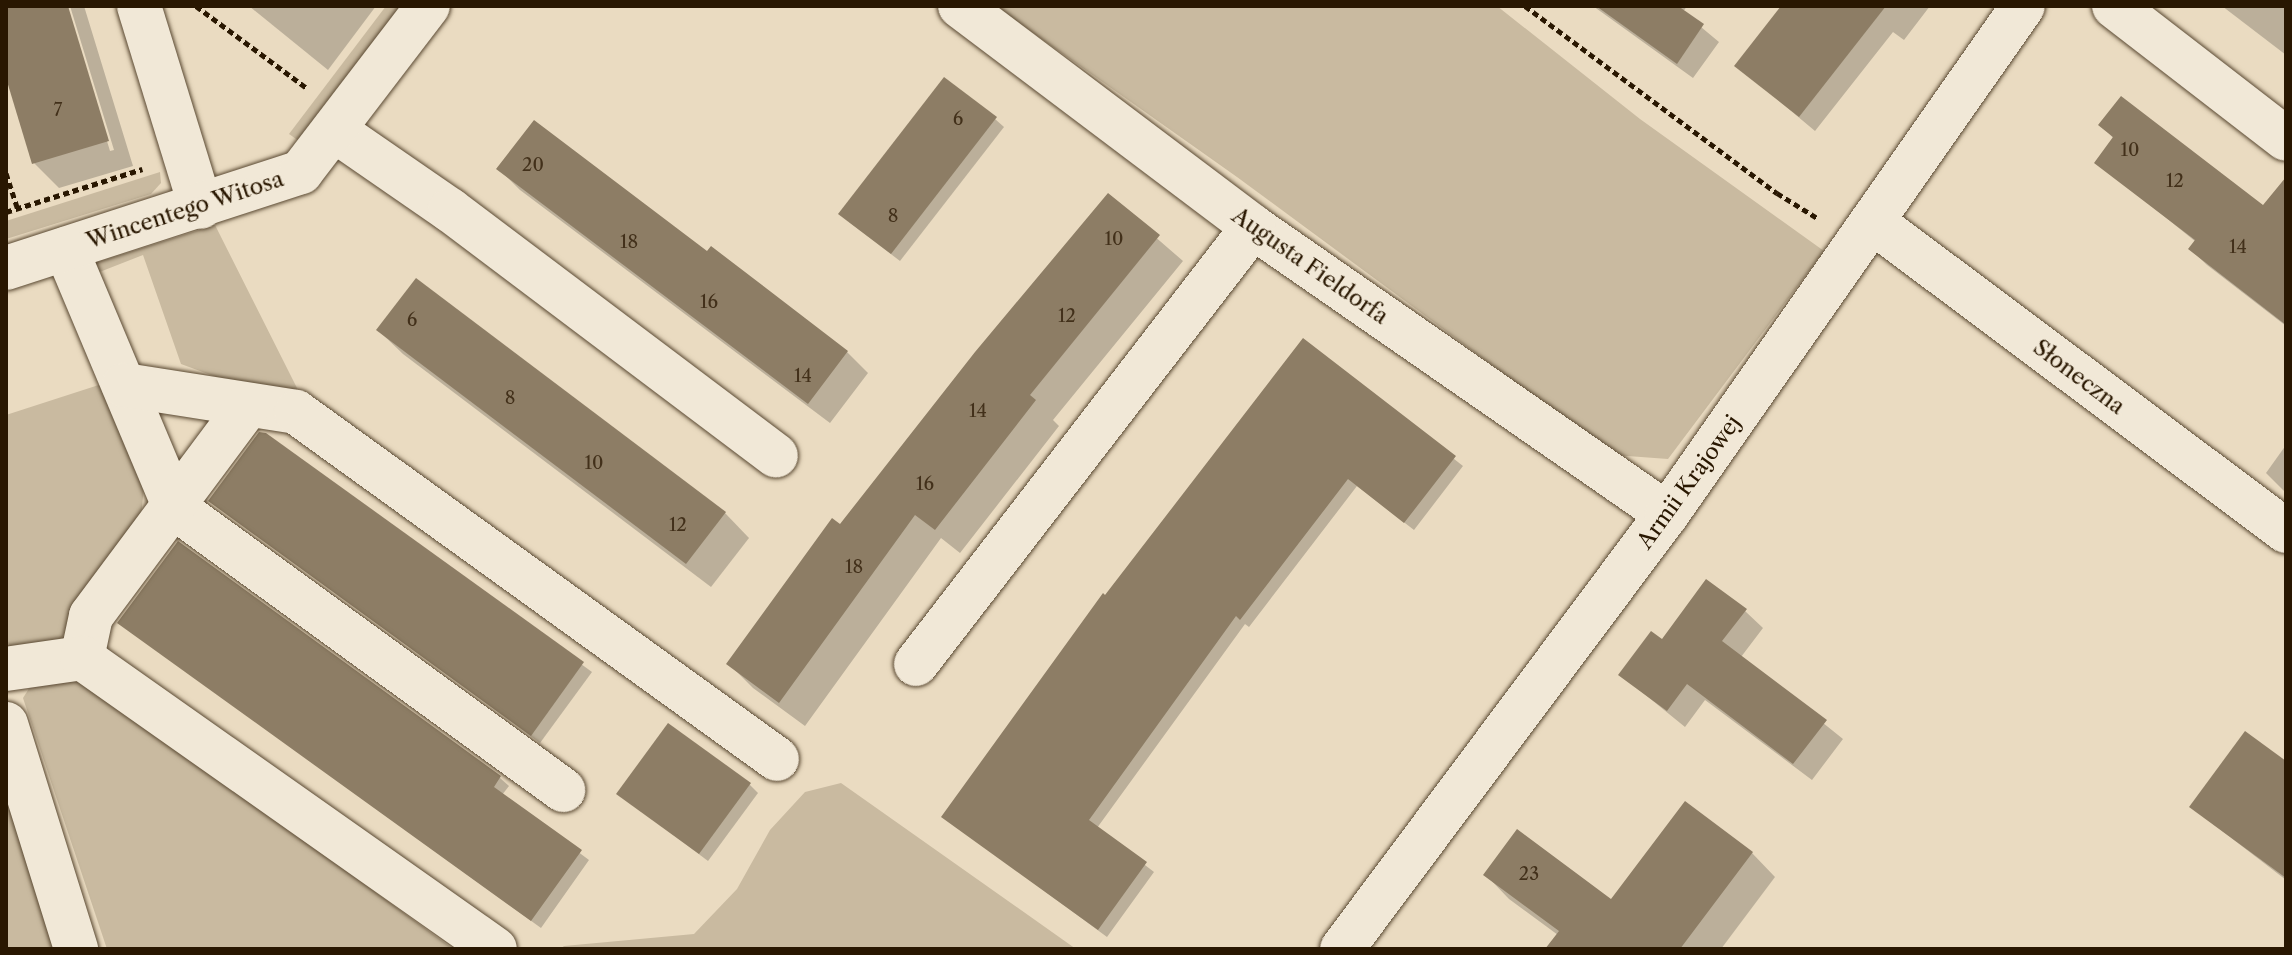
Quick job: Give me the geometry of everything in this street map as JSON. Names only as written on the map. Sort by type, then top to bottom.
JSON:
[{"type":"street","points":[[139,6],[201,207]]},
{"type":"street","name":"Wincentego Witosa","points":[[6,268],[301,172],[428,6]]},
{"type":"street","name":"Augusta Fieldorfa","points":[[960,6],[1253,227],[1667,514]]},
{"type":"street","name":"Armii Krajowej","points":[[1342,949],[1667,514],[2023,6]]},
{"type":"street","points":[[2114,6],[2286,139]]},
{"type":"street","points":[[334,130],[450,210],[776,456]]},
{"type":"street","name":"Słoneczna","points":[[1873,222],[2286,531]]},
{"type":"street","points":[[916,664],[1253,227]]},
{"type":"street","points":[[66,249],[175,508],[563,790]]},
{"type":"street","points":[[124,385],[296,412],[777,759]]},
{"type":"street","points":[[82,658],[91,616],[175,508],[248,405]]},
{"type":"street","points":[[6,669],[82,658],[495,949]]},
{"type":"street","points":[[6,724],[76,949]]},
{"type":"path","points":[[196,6],[308,89]]},
{"type":"path","points":[[1525,6],[1777,193],[1826,223],[1873,222]]},
{"type":"path","points":[[6,173],[18,209]]},
{"type":"shaded area","points":[[386,6],[401,6],[299,141],[289,134]]},
{"type":"shaded area","points":[[995,6],[1497,6],[1640,119],[1824,251],[1668,459],[1614,455],[1237,177]]},
{"type":"shaded area","points":[[160,172],[161,183],[151,194],[6,239],[6,221]]},
{"type":"shaded area","points":[[215,225],[299,392],[246,388],[181,364],[143,255],[97,273],[92,264]]},
{"type":"shaded area","points":[[108,382],[146,466],[139,537],[51,651],[18,654],[6,641],[6,415]]},
{"type":"shaded area","points":[[35,679],[78,680],[151,728],[453,949],[107,949],[23,698]]},
{"type":"shaded area","points":[[841,783],[1076,949],[560,949],[564,946],[694,934],[737,889],[770,830],[805,792]]},
{"type":"shaded area","points":[[6,784],[60,949],[6,949]]},
{"type":"building","points":[[6,6],[68,6],[109,141],[32,164],[6,78]]},
{"type":"building","points":[[1596,6],[1678,6],[1704,24],[1677,64]]},
{"type":"building","points":[[1781,6],[1886,6],[1799,117],[1734,66]]},
{"type":"building","points":[[944,77],[997,117],[891,254],[838,214]]},
{"type":"building","points":[[2121,96],[2263,205],[2286,177],[2286,325],[2188,249],[2195,240],[2094,163],[2113,137],[2098,125]]},
{"type":"building","points":[[534,120],[707,251],[711,246],[848,351],[808,404],[496,169]]},
{"type":"building","points":[[1108,193],[1160,235],[1030,395],[1036,400],[935,530],[915,515],[779,703],[726,664],[832,518],[840,524],[975,352]]},
{"type":"building","points":[[416,278],[726,512],[686,564],[376,330]]},
{"type":"building","points":[[1303,338],[1456,456],[1404,523],[1348,479],[1240,620],[1236,616],[1089,820],[1147,862],[1098,930],[941,817],[1103,593],[1105,595]]},
{"type":"building","points":[[259,432],[266,433],[584,662],[531,736],[208,501]]},
{"type":"building","points":[[178,541],[501,776],[494,787],[582,850],[531,921],[117,623]]},
{"type":"building","points":[[1706,579],[1747,609],[1722,641],[1827,720],[1793,764],[1687,684],[1667,711],[1618,675],[1651,631],[1662,639]]},
{"type":"building","points":[[668,723],[751,783],[699,854],[616,794]]},
{"type":"building","points":[[2245,731],[2286,761],[2286,878],[2189,807]]},
{"type":"building","points":[[1685,801],[1753,852],[1680,949],[1545,949],[1559,931],[1483,875],[1517,829],[1611,899]]}]
